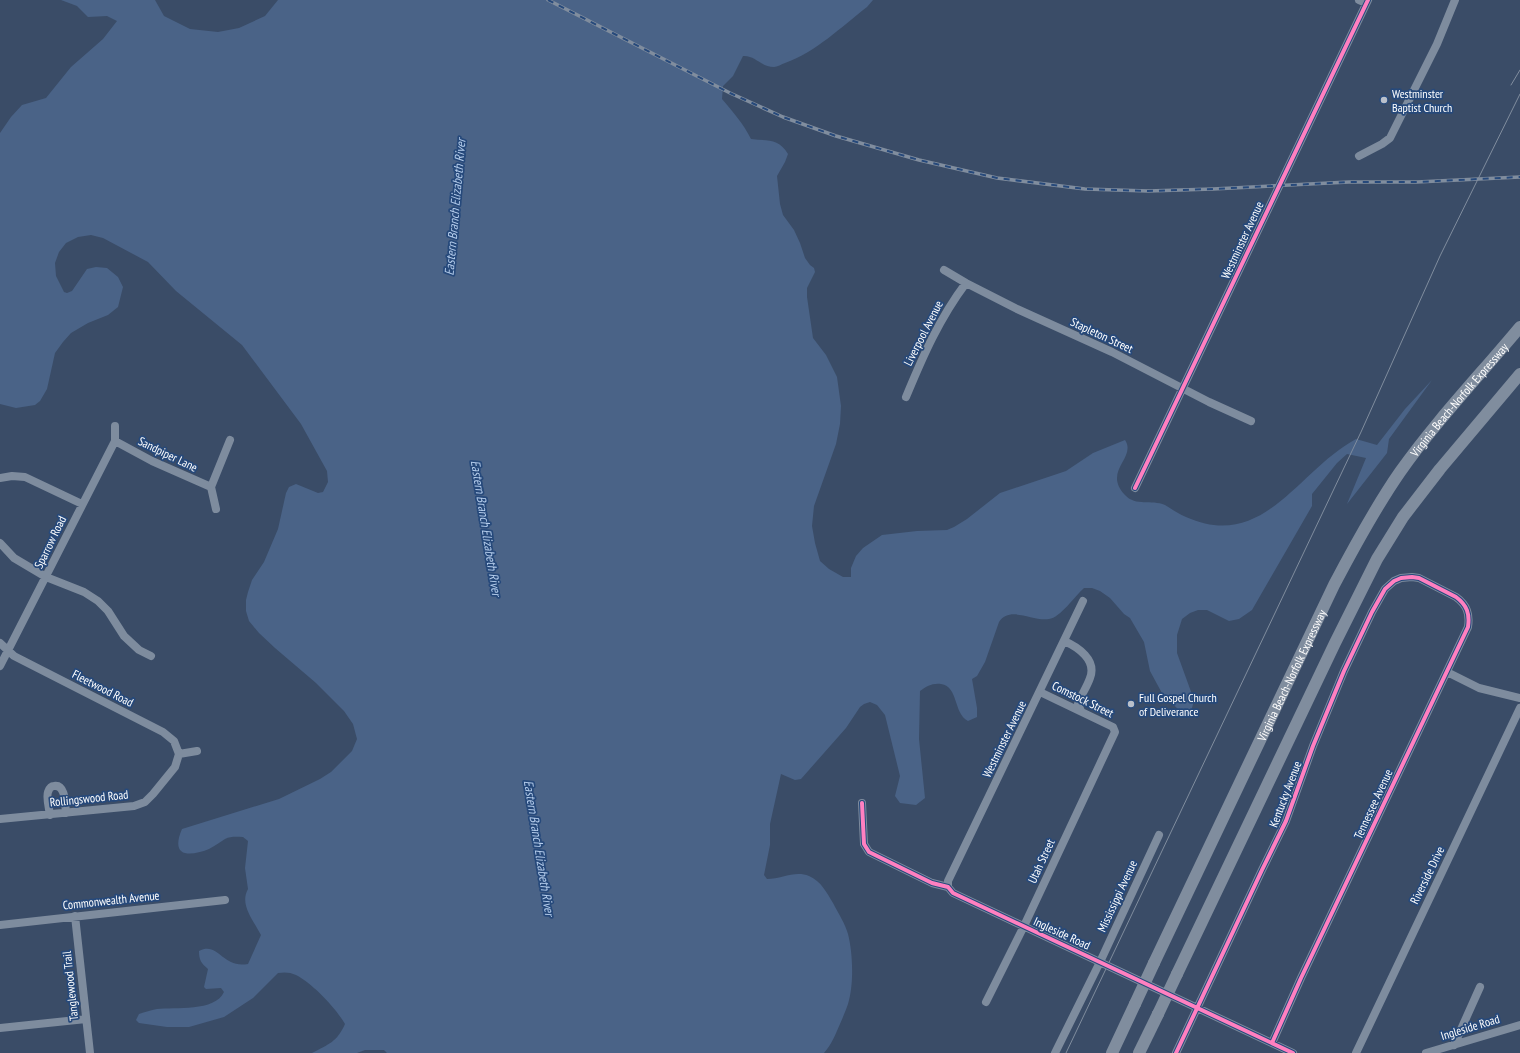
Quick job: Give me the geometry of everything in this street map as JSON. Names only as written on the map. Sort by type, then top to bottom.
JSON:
[{"type":"highway","name":"Virginia Beach-Norfolk Expressway","points":[[1112,1053],[1334,585],[1364,529],[1399,472],[1520,327]]},
{"type":"highway","points":[[1139,1053],[1331,650],[1378,559],[1403,518],[1440,469],[1520,374]]},
{"type":"street","points":[[1359,156],[1390,138],[1437,44],[1455,0]]},
{"type":"street","name":"Westminster Avenue","points":[[1135,488],[1364,1]]},
{"type":"street","name":"Stapleton Street","points":[[944,270],[1017,309],[1112,352],[1209,402],[1251,421]]},
{"type":"street","name":"Liverpool Avenue","points":[[906,397],[937,326],[966,283]]},
{"type":"street","points":[[115,426],[116,441]]},
{"type":"street","points":[[216,509],[211,488],[230,440]]},
{"type":"street","name":"Sandpiper Lane","points":[[116,441],[152,461],[211,488]]},
{"type":"street","name":"Sparrow Road","points":[[0,666],[82,504],[116,441]]},
{"type":"street","points":[[0,478],[12,476],[25,477],[82,504]]},
{"type":"street","points":[[0,543],[14,558],[46,577],[84,592],[98,601],[108,611],[124,636],[139,650],[151,656]]},
{"type":"street","name":"Kentucky Avenue","points":[[1176,1053],[1277,841],[1344,671],[1376,604],[1389,585],[1401,578],[1419,578],[1434,585]]},
{"type":"street","name":"Tennessee Avenue","points":[[1272,1043],[1468,627],[1468,612],[1466,606],[1456,597],[1434,585]]},
{"type":"street","name":"Westminster Avenue","points":[[948,887],[948,881],[1083,601]]},
{"type":"street","points":[[1064,641],[1073,645],[1084,653],[1091,666],[1090,678],[1078,704],[1081,712]]},
{"type":"street","name":"Fleetwood Road","points":[[0,643],[14,656],[163,732],[174,741],[179,754]]},
{"type":"street","points":[[1447,672],[1479,688],[1520,698]]},
{"type":"street","name":"Comstock Street","points":[[1040,692],[1114,727],[1115,729]]},
{"type":"street","name":"Riverside Drive","points":[[1356,1053],[1520,708]]},
{"type":"street","name":"Utah Street","points":[[986,1002],[1024,926],[1113,738],[1115,729]]},
{"type":"street","points":[[179,754],[197,751]]},
{"type":"street","name":"Rollingswood Road","points":[[0,818],[134,806],[145,802],[153,794],[175,767],[179,754]]},
{"type":"street","points":[[50,814],[48,792],[50,788],[55,785],[58,786],[63,792],[66,813]]},
{"type":"street","name":"Ingleside Road","points":[[862,803],[864,844],[869,852],[932,883],[948,887],[953,893],[1293,1053]]},
{"type":"street","name":"Mississippi Avenue","points":[[1055,1053],[1100,962],[1159,835]]},
{"type":"street","name":"Commonwealth Avenue","points":[[0,925],[225,900]]},
{"type":"street","name":"Tanglewood Trail","points":[[75,916],[90,1053]]},
{"type":"street","points":[[1454,1045],[1480,987]]},
{"type":"street","points":[[0,1028],[86,1019]]},
{"type":"street","name":"Ingleside Road","points":[[1426,1053],[1437,1052],[1454,1045],[1520,1025]]},
{"type":"water","name":"Eastern Branch Elizabeth River","points":[[61,0],[155,0],[164,16],[190,29],[218,32],[239,28],[265,16],[278,0],[873,0],[867,7],[818,46],[778,66],[774,67],[765,65],[751,57],[743,56],[733,76],[723,86],[722,99],[734,113],[751,139],[767,140],[777,143],[781,145],[788,154],[777,176],[780,204],[783,215],[794,230],[805,258],[814,268],[815,272],[807,288],[813,338],[826,355],[837,377],[841,406],[840,424],[836,444],[814,506],[812,526],[820,561],[829,569],[843,577],[851,577],[851,568],[856,556],[863,548],[882,535],[917,531],[947,530],[967,519],[1000,493],[1066,471],[1093,453],[1125,440],[1128,447],[1127,453],[1118,472],[1117,479],[1119,486],[1129,499],[1139,502],[1160,503],[1186,517],[1213,525],[1237,524],[1259,516],[1278,503],[1335,453],[1356,439],[1377,445],[1405,409],[1432,380],[1389,439],[1387,453],[1347,504],[1366,458],[1347,454],[1337,463],[1312,494],[1312,506],[1252,610],[1239,619],[1229,621],[1207,610],[1198,610],[1190,613],[1182,619],[1177,635],[1177,653],[1194,700],[1191,712],[1179,710],[1163,695],[1150,671],[1144,642],[1130,618],[1124,614],[1110,598],[1100,591],[1092,588],[1084,588],[1063,611],[1053,618],[1043,619],[1015,614],[1004,617],[999,622],[985,662],[977,676],[972,679],[977,717],[968,721],[963,717],[951,690],[947,686],[932,684],[920,691],[919,739],[925,798],[916,805],[900,803],[895,796],[900,776],[885,715],[877,705],[870,702],[860,707],[846,728],[801,779],[795,780],[781,774],[770,824],[770,845],[764,875],[767,879],[794,874],[804,874],[817,881],[826,891],[833,903],[847,930],[850,942],[852,969],[850,996],[835,1036],[824,1053],[387,1053],[384,1050],[365,1050],[357,1053],[312,1053],[336,1039],[345,1024],[336,1010],[323,996],[303,979],[287,972],[278,973],[253,998],[224,1017],[189,1027],[167,1027],[139,1023],[136,1020],[139,1014],[157,1009],[204,1006],[219,998],[224,992],[221,988],[206,989],[204,987],[208,969],[199,957],[199,951],[206,949],[211,950],[232,963],[248,964],[261,935],[248,913],[245,901],[248,889],[245,868],[248,841],[243,837],[230,837],[202,852],[189,854],[180,850],[178,845],[182,829],[279,799],[320,779],[331,772],[352,751],[357,739],[353,724],[344,711],[316,683],[259,633],[249,621],[246,611],[246,600],[252,580],[264,562],[278,529],[286,493],[289,487],[296,484],[318,493],[323,492],[328,482],[327,471],[301,424],[242,345],[176,291],[148,262],[103,238],[91,235],[78,237],[66,243],[59,252],[55,263],[56,276],[64,292],[67,293],[72,291],[87,269],[96,267],[107,268],[118,277],[123,287],[118,307],[108,315],[88,323],[71,333],[63,342],[55,353],[47,389],[40,401],[35,405],[16,408],[0,404],[0,133],[11,117],[22,105],[46,98],[71,67],[103,39],[117,21],[107,16],[88,17],[77,6]]},
{"type":"tram line","points":[[1511,85],[1520,70]]},
{"type":"tram line","points":[[1066,1053],[1361,432],[1440,256],[1520,94]]},
{"type":"railway","points":[[548,0],[730,93],[783,117],[836,136],[919,160],[997,178],[1085,189],[1148,191],[1349,182],[1417,182],[1520,177]]},
{"type":"cycle path","points":[[1135,488],[1368,0]]},
{"type":"cycle path","points":[[1176,1053],[1286,821],[1313,746],[1344,671],[1372,612],[1385,589],[1394,581],[1401,578],[1419,578],[1460,600],[1467,610],[1469,618],[1468,627],[1301,978],[1272,1043]]},
{"type":"cycle path","points":[[862,803],[864,844],[869,852],[932,883],[948,887],[953,893],[1293,1053]]},
{"type":"place","name":"Westminster Baptist Church","points":[[1384,100]]},
{"type":"place","name":"Full Gospel Church of Deliverance","points":[[1131,704]]}]
